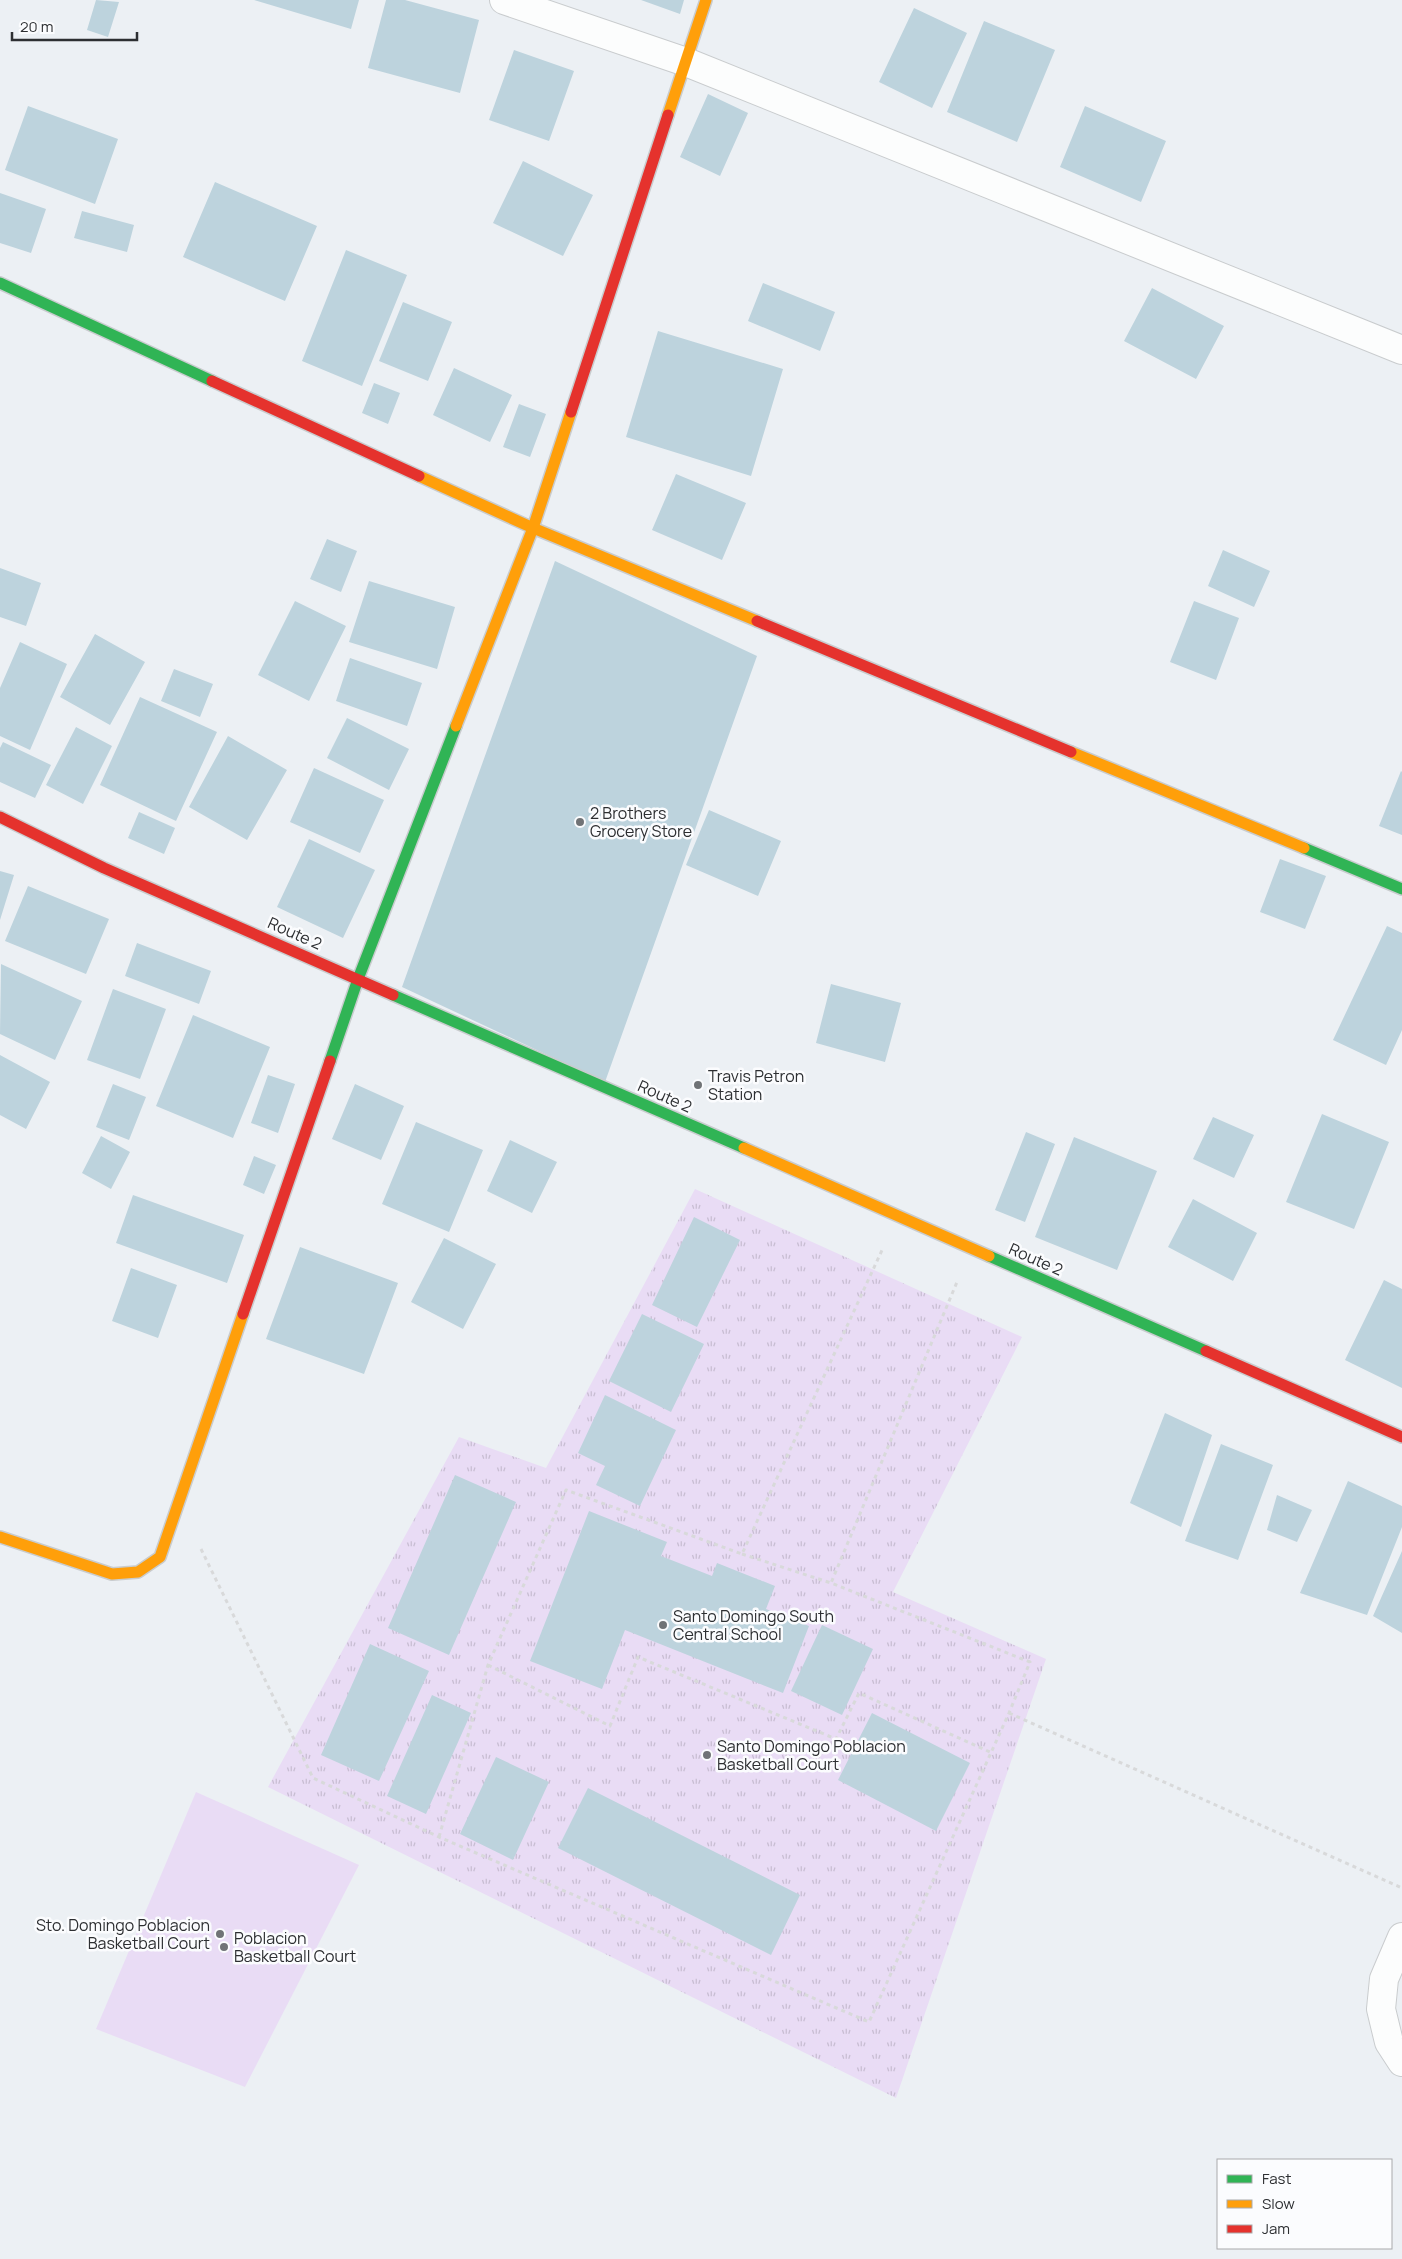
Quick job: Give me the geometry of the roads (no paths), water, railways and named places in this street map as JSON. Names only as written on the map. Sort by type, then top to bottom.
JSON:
[{"type":"main road","points":[[0,1537],[112,1574],[131,1576],[144,1571],[160,1557],[358,979],[533,528],[706,0]]},
{"type":"main road","points":[[0,283],[533,528],[1402,889]]},
{"type":"main road","name":"Route 2","points":[[0,817],[104,868],[1402,1437]]},
{"type":"street","points":[[504,0],[686,62],[1402,350]]},
{"type":"street","points":[[1402,1937],[1384,1979],[1381,2009],[1389,2042],[1402,2062]]},
{"type":"place","name":"2 Brothers Grocery Store","points":[[580,822]]},
{"type":"place","name":"Travis Petron Station","points":[[698,1085]]},
{"type":"place","name":"Santo Domingo South Central School","points":[[663,1625]]},
{"type":"place","name":"Santo Domingo Poblacion Basketball Court","points":[[707,1755]]},
{"type":"place","name":"Sto. Domingo Poblacion Basketball Court","points":[[220,1934]]},
{"type":"place","name":"Poblacion Basketball Court","points":[[224,1947]]}]
